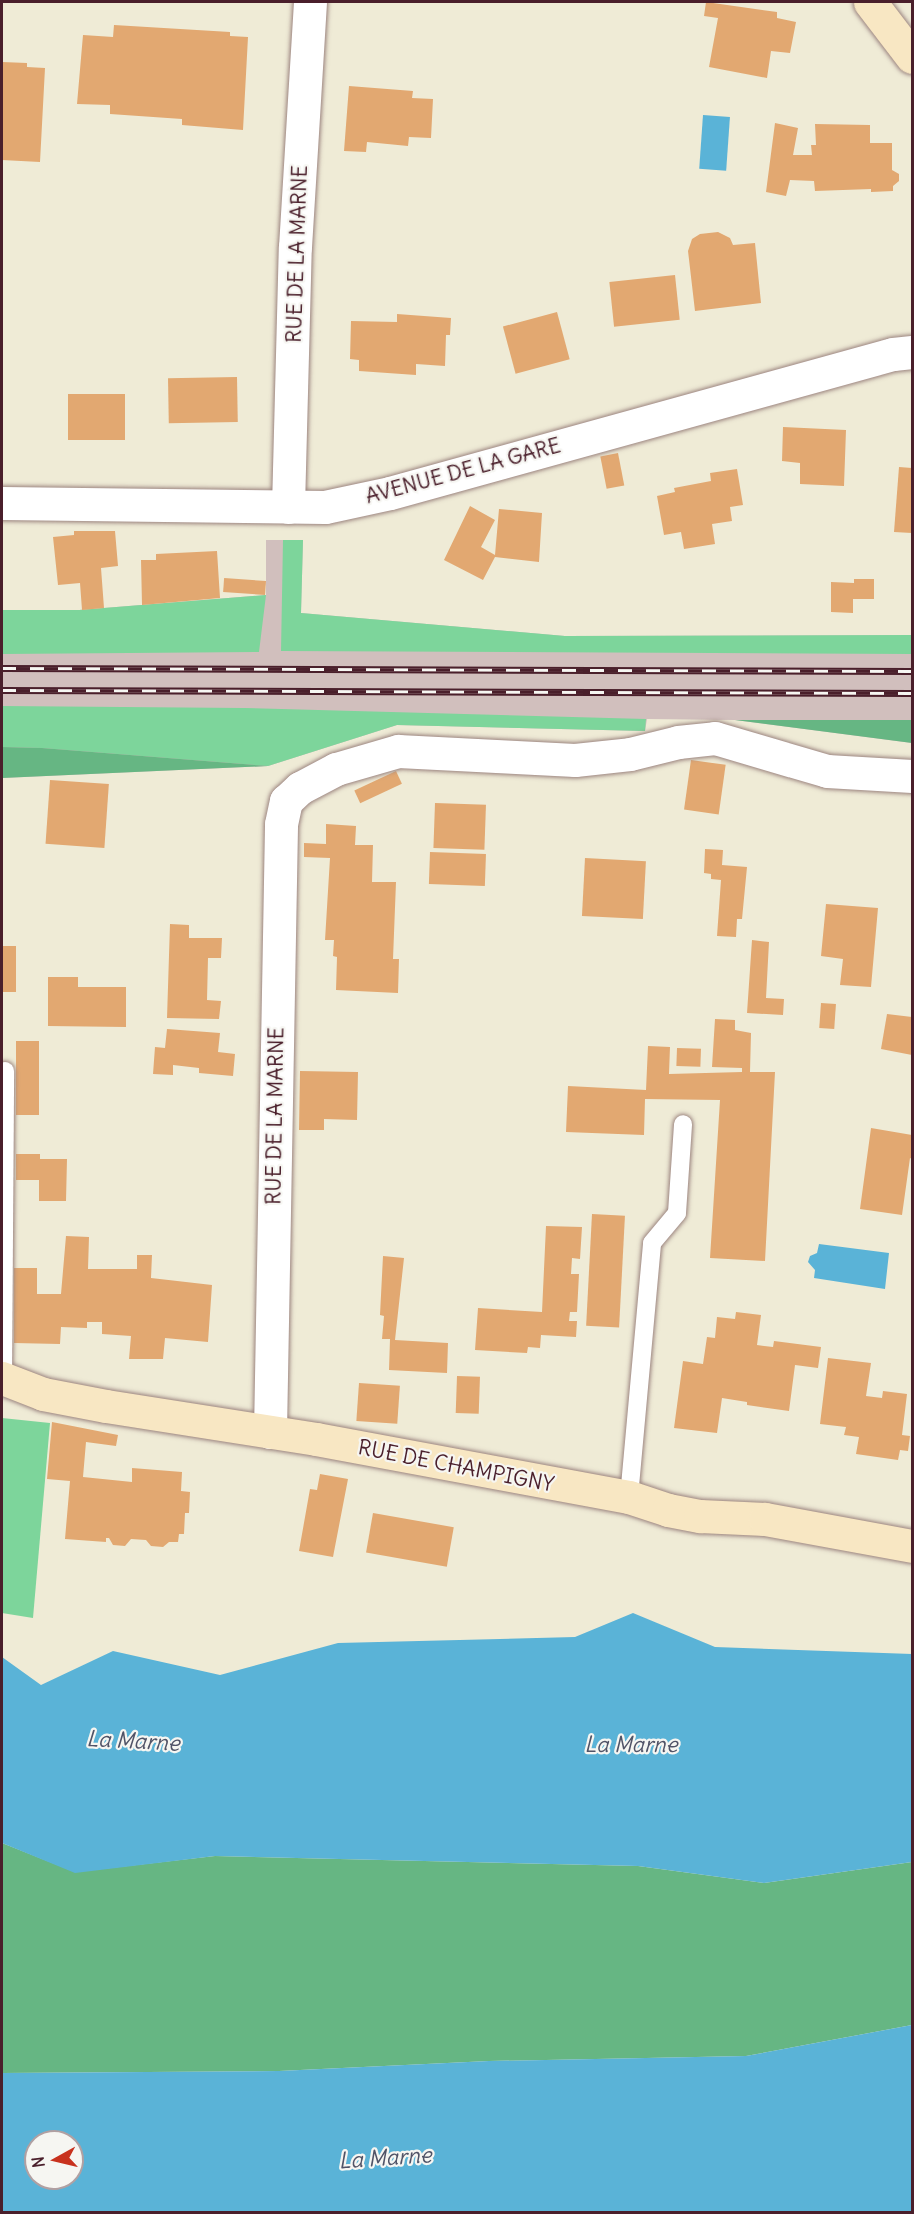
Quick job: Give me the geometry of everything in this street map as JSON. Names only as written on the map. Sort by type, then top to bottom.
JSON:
[{"type":"street","name":"RUE DE LA MARNE","points":[[288,507],[295,247],[310,2]]},
{"type":"street","points":[[870,2],[912,57]]},
{"type":"street","name":"AVENUE DE LA GARE","points":[[2,503],[325,507],[390,493],[882,357],[912,352]]},
{"type":"street","name":"RUE DE LA MARNE","points":[[270,1432],[281,824],[286,801],[300,788],[336,769],[398,751],[575,760],[630,754],[678,742],[715,738],[827,771],[912,776]]},
{"type":"street","name":"RUE DE CHAMPIGNY","points":[[2,1378],[43,1394],[270,1432],[629,1497],[668,1510],[700,1516],[765,1519],[912,1544]]},
{"type":"lane","points":[[2,1378],[5,1071]]},
{"type":"lane","points":[[629,1497],[652,1243],[677,1213],[683,1124]]},
{"type":"shaded area","points":[[266,540],[303,540],[301,613],[565,636],[912,635],[912,743],[735,720],[647,719],[645,731],[397,725],[268,766],[2,778],[2,610],[79,610],[266,595]]},
{"type":"green space","points":[[283,540],[303,540],[301,613],[565,636],[912,635],[912,654],[281,651]]},
{"type":"green space","points":[[266,595],[259,652],[2,654],[2,610],[79,610]]},
{"type":"green space","points":[[2,706],[244,708],[646,719],[645,731],[397,725],[268,766],[42,748],[2,747]]},
{"type":"green space","points":[[735,720],[912,720],[912,743]]},
{"type":"green space","points":[[2,747],[42,748],[268,766],[2,778]]},
{"type":"green space","points":[[2,1418],[50,1423],[33,1618],[2,1613]]},
{"type":"green space","points":[[2,1843],[75,1872],[215,1856],[638,1866],[764,1883],[912,1862],[912,2025],[746,2056],[489,2061],[279,2071],[2,2073]]},
{"type":"water","points":[[703,115],[730,117],[726,171],[699,169]]},
{"type":"water","points":[[819,1244],[889,1253],[885,1289],[814,1278],[815,1270],[808,1262],[810,1256],[817,1253]]},
{"type":"water","name":"La Marne","points":[[633,1613],[715,1647],[912,1654],[912,1862],[764,1883],[638,1866],[215,1856],[75,1873],[2,1843],[2,1657],[41,1685],[113,1651],[220,1675],[338,1643],[575,1637]]},
{"type":"water","name":"La Marne","points":[[912,2025],[912,2212],[2,2212],[2,2073],[279,2071],[489,2061],[746,2056]]},
{"type":"building","points":[[706,2],[777,12],[777,18],[796,22],[790,53],[771,51],[767,78],[709,67],[718,18],[704,16]]},
{"type":"building","points":[[114,25],[230,32],[230,36],[248,37],[243,130],[182,125],[182,119],[110,114],[110,105],[77,104],[83,35],[113,37]]},
{"type":"building","points":[[2,62],[27,63],[27,67],[45,68],[40,162],[2,160]]},
{"type":"building","points":[[349,86],[413,91],[412,98],[433,99],[431,138],[409,137],[408,146],[367,142],[366,152],[344,151]]},
{"type":"building","points":[[775,123],[798,128],[793,155],[812,155],[811,145],[816,145],[815,124],[870,125],[870,143],[892,143],[892,170],[899,174],[899,181],[893,186],[893,191],[871,192],[871,189],[815,191],[814,181],[790,180],[786,196],[766,192]]},
{"type":"building","points":[[718,232],[730,238],[733,245],[755,243],[761,303],[695,311],[688,251],[692,239],[700,234]]},
{"type":"building","points":[[675,275],[680,320],[614,327],[609,282]]},
{"type":"building","points":[[557,312],[570,359],[516,374],[503,326]]},
{"type":"building","points":[[397,314],[451,318],[450,335],[446,335],[445,366],[416,364],[416,375],[359,371],[359,360],[350,359],[351,321],[397,322]]},
{"type":"building","points":[[237,377],[238,422],[169,423],[168,378]]},
{"type":"building","points":[[68,394],[125,394],[125,440],[68,440]]},
{"type":"building","points":[[783,427],[846,430],[844,486],[800,484],[800,463],[782,461]]},
{"type":"building","points":[[618,453],[624,485],[607,489],[600,456]]},
{"type":"building","points":[[899,467],[912,468],[912,533],[894,532]]},
{"type":"building","points":[[737,469],[743,505],[730,507],[732,521],[712,524],[715,544],[684,549],[681,532],[664,535],[657,496],[675,492],[674,488],[711,481],[710,473]]},
{"type":"building","points":[[470,506],[495,520],[481,547],[495,555],[499,509],[542,513],[539,562],[495,557],[483,580],[444,560]]},
{"type":"building","points":[[74,531],[115,531],[118,566],[101,568],[104,608],[82,610],[80,583],[58,585],[53,537],[74,535]]},
{"type":"building","points":[[217,551],[220,598],[142,605],[141,560],[156,560],[156,554]]},
{"type":"building","points":[[224,578],[266,581],[265,595],[223,592]]},
{"type":"building","points":[[854,579],[874,579],[874,599],[853,599],[853,613],[831,612],[831,582],[854,583]]},
{"type":"building","points":[[691,760],[726,765],[719,814],[684,810]]},
{"type":"building","points":[[396,771],[402,784],[360,803],[354,790]]},
{"type":"building","points":[[50,780],[109,784],[104,848],[46,844]]},
{"type":"building","points":[[435,803],[486,805],[484,850],[433,848]]},
{"type":"building","points":[[326,824],[356,826],[355,845],[373,845],[372,882],[396,882],[393,959],[399,959],[398,993],[336,990],[337,957],[333,956],[334,940],[325,940],[330,858],[304,857],[304,843],[326,844]]},
{"type":"building","points":[[705,849],[723,850],[722,865],[747,867],[742,919],[737,919],[736,937],[717,936],[721,880],[711,879],[711,874],[704,873]]},
{"type":"building","points":[[430,852],[486,854],[485,886],[429,884]]},
{"type":"building","points":[[585,858],[646,861],[643,919],[582,916]]},
{"type":"building","points":[[826,904],[878,908],[871,987],[840,985],[843,959],[821,956]]},
{"type":"building","points":[[170,924],[189,925],[189,938],[222,938],[221,958],[208,958],[207,1000],[221,1001],[219,1019],[167,1018]]},
{"type":"building","points":[[752,940],[769,942],[766,998],[784,999],[783,1015],[747,1013]]},
{"type":"building","points":[[2,946],[16,946],[16,992],[2,992]]},
{"type":"building","points":[[48,977],[78,977],[78,987],[126,987],[126,1027],[48,1026]]},
{"type":"building","points":[[821,1003],[836,1004],[834,1029],[819,1028]]},
{"type":"building","points":[[887,1014],[912,1017],[912,1055],[881,1049]]},
{"type":"building","points":[[715,1019],[735,1020],[735,1030],[751,1033],[750,1072],[775,1072],[765,1261],[710,1258],[720,1100],[645,1099],[644,1135],[566,1132],[568,1086],[646,1090],[648,1046],[670,1047],[669,1074],[742,1072],[742,1068],[712,1067]]},
{"type":"building","points":[[167,1029],[220,1033],[218,1052],[235,1054],[233,1076],[199,1073],[199,1068],[173,1065],[173,1075],[153,1074],[155,1047],[165,1048]]},
{"type":"building","points":[[16,1041],[39,1041],[39,1115],[16,1115]]},
{"type":"building","points":[[677,1048],[701,1049],[700,1067],[676,1066]]},
{"type":"building","points":[[300,1071],[358,1072],[357,1120],[324,1119],[324,1130],[299,1130]]},
{"type":"building","points":[[871,1128],[912,1135],[912,1159],[910,1158],[902,1215],[860,1209]]},
{"type":"building","points":[[16,1154],[40,1154],[40,1159],[67,1159],[66,1201],[39,1201],[39,1180],[16,1180]]},
{"type":"building","points":[[592,1214],[625,1216],[619,1328],[586,1326]]},
{"type":"building","points":[[546,1226],[582,1227],[580,1259],[572,1258],[571,1274],[579,1274],[577,1312],[570,1312],[569,1321],[577,1321],[576,1337],[541,1335],[540,1348],[528,1347],[527,1353],[475,1350],[478,1308],[542,1312]]},
{"type":"building","points":[[66,1236],[89,1237],[88,1269],[137,1269],[137,1255],[152,1255],[151,1278],[212,1285],[208,1342],[165,1338],[163,1359],[129,1359],[131,1336],[102,1334],[102,1322],[87,1322],[87,1328],[61,1327],[60,1344],[14,1343],[14,1268],[37,1268],[37,1294],[61,1294]]},
{"type":"building","points":[[383,1256],[404,1258],[395,1340],[448,1343],[447,1373],[389,1370],[390,1339],[382,1339],[384,1316],[380,1315]]},
{"type":"building","points":[[736,1312],[761,1315],[757,1345],[773,1347],[774,1341],[821,1347],[818,1368],[795,1365],[789,1411],[747,1405],[747,1402],[722,1398],[717,1433],[674,1428],[683,1361],[703,1364],[707,1337],[715,1338],[717,1317],[735,1319]]},
{"type":"building","points":[[828,1358],[871,1363],[866,1396],[882,1398],[883,1391],[907,1394],[902,1435],[910,1436],[908,1451],[900,1450],[898,1460],[856,1454],[859,1437],[844,1435],[846,1427],[820,1424]]},
{"type":"building","points":[[457,1376],[480,1377],[479,1414],[456,1413]]},
{"type":"building","points":[[359,1383],[400,1386],[397,1424],[356,1421]]},
{"type":"building","points":[[52,1422],[118,1435],[116,1446],[86,1442],[83,1477],[132,1482],[132,1468],[182,1472],[181,1491],[190,1492],[189,1513],[185,1513],[184,1534],[179,1534],[178,1542],[169,1542],[163,1547],[151,1546],[146,1540],[131,1539],[125,1546],[113,1545],[109,1538],[106,1538],[106,1542],[65,1539],[70,1481],[47,1479]]},
{"type":"building","points":[[320,1474],[348,1479],[333,1557],[299,1551],[310,1489],[317,1490]]},
{"type":"building","points":[[373,1513],[454,1527],[447,1567],[366,1552]]},
{"type":"railway","points":[[2,668],[912,671]]},
{"type":"railway","points":[[2,690],[912,693]]}]
